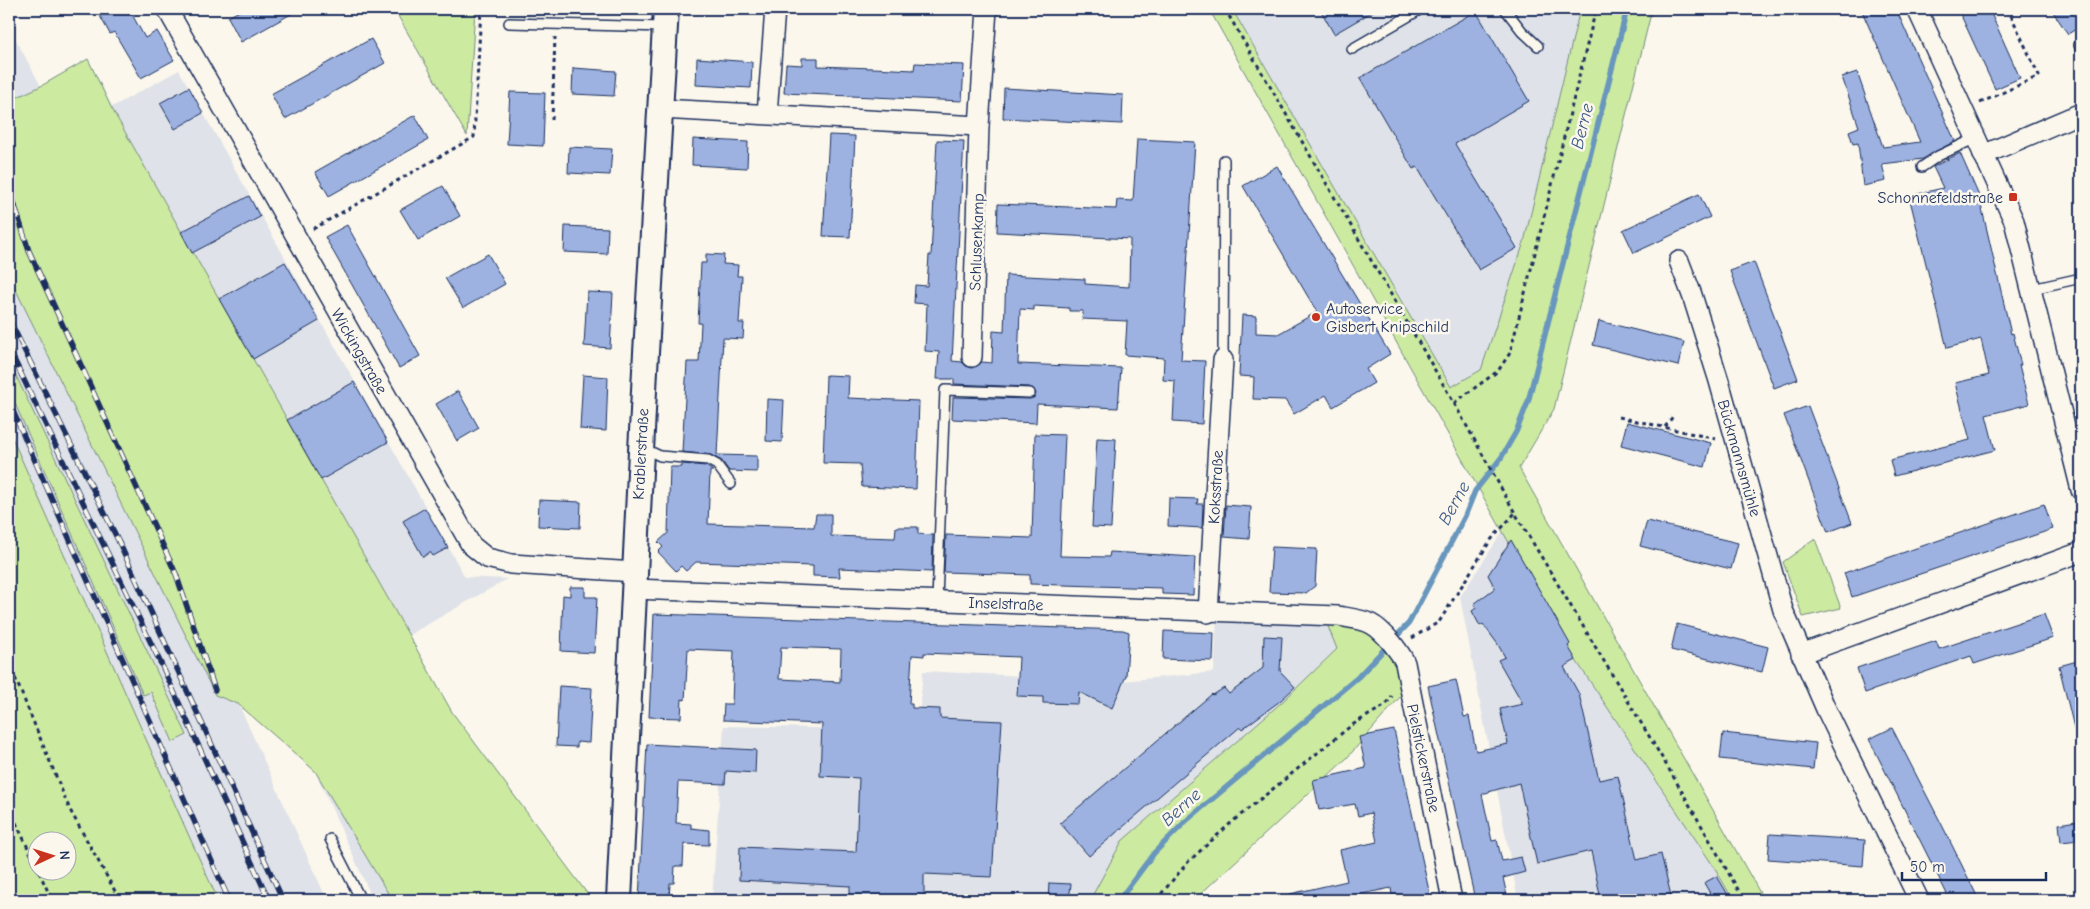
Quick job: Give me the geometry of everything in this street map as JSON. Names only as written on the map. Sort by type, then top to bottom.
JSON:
[{"type":"street","name":"Wickingstraße","points":[[167,9],[471,545],[487,558],[512,564],[634,581]]},
{"type":"street","points":[[767,114],[775,9]]},
{"type":"street","name":"Schlusenkamp","points":[[972,357],[986,9]]},
{"type":"street","points":[[1917,9],[2014,221],[2077,454],[2081,490]]},
{"type":"street","name":"Krablerstraße","points":[[619,900],[634,581],[665,18]]},
{"type":"street","points":[[660,108],[980,126]]},
{"type":"street","points":[[1979,147],[2081,113]]},
{"type":"street","name":"Bückmannsmühle","points":[[1679,261],[1692,294],[1735,437],[1783,610],[1800,654],[1919,900]]},
{"type":"street","name":"Koksstraße","points":[[1208,613],[1223,360]]},
{"type":"street","points":[[1800,654],[2081,552]]},
{"type":"street","name":"Inselstraße","points":[[634,581],[937,601],[1208,613],[1338,616],[1359,619],[1377,626]]},
{"type":"street","name":"Pielstickerstraße","points":[[1377,626],[1403,656],[1452,900]]},
{"type":"lane","points":[[1352,49],[1421,9]]},
{"type":"lane","points":[[1504,9],[1522,31],[1538,46]]},
{"type":"lane","points":[[508,22],[556,25],[665,18]]},
{"type":"lane","points":[[1922,167],[1938,156],[1979,147]]},
{"type":"lane","points":[[1223,360],[1224,160]]},
{"type":"lane","points":[[2032,289],[2081,278]]},
{"type":"lane","points":[[937,601],[945,390],[1030,393]]},
{"type":"lane","points":[[641,447],[660,456],[708,460],[717,465],[731,484]]},
{"type":"lane","points":[[330,839],[361,900]]},
{"type":"path","points":[[296,238],[474,137],[481,9]]},
{"type":"path","points":[[1225,9],[1454,403],[1515,513],[1668,768],[1744,900]]},
{"type":"path","points":[[1454,403],[1498,371],[1510,353],[1596,9]]},
{"type":"path","points":[[1963,111],[2039,76],[2008,9]]},
{"type":"path","points":[[552,120],[556,25]]},
{"type":"path","points":[[1665,428],[1674,415]]},
{"type":"path","points":[[1619,417],[1715,439],[1735,437]]},
{"type":"path","points":[[1413,636],[1434,627],[1445,615],[1490,541],[1515,513]]},
{"type":"path","points":[[9,663],[70,810],[120,900]]},
{"type":"path","points":[[1156,900],[1188,862],[1251,806],[1352,725],[1386,705],[1406,669]]},
{"type":"path","points":[[9,808],[28,849]]},
{"type":"path","points":[[44,882],[52,900]]},
{"type":"shaded area","points":[[1232,9],[1580,9],[1524,242],[1481,370],[1450,387]]},
{"type":"shaded area","points":[[9,27],[41,86],[88,59],[112,107],[179,70],[465,577],[507,579],[409,635],[452,712],[592,900],[373,900],[315,771],[239,705],[327,900],[218,900],[189,836],[9,624]]},
{"type":"shaded area","points":[[1503,531],[1571,653],[1716,870],[1733,900],[1518,900],[1460,597]]},
{"type":"shaded area","points":[[1217,615],[1325,619],[1337,649],[1282,702],[1122,841],[1090,900],[712,900],[724,726],[918,730],[923,671],[1123,681],[1214,672]]},
{"type":"green space","points":[[394,9],[475,9],[467,136]]},
{"type":"green space","points":[[1209,9],[1232,9],[1451,387],[1481,370],[1524,242],[1580,9],[1652,9],[1554,409],[1519,468],[1764,900],[1733,900],[1716,870],[1571,653]]},
{"type":"green space","points":[[88,59],[111,107],[452,712],[592,900],[392,900],[315,771],[238,704],[215,695],[9,276],[9,101],[41,86]]},
{"type":"green space","points":[[9,361],[187,735],[173,742],[151,692],[143,695],[9,390]]},
{"type":"green space","points":[[9,431],[189,836],[218,900],[9,900]]},
{"type":"green space","points":[[1815,539],[1841,608],[1803,617],[1783,562]]},
{"type":"green space","points":[[1325,619],[1358,622],[1400,656],[1397,673],[1407,689],[1347,758],[1194,900],[1090,900],[1122,841],[1282,702],[1337,649]]},
{"type":"building","points":[[96,9],[129,9],[145,38],[157,31],[174,60],[141,78],[114,32],[110,34]]},
{"type":"building","points":[[243,9],[300,9],[241,42],[228,17]]},
{"type":"building","points":[[1320,9],[1377,9],[1334,34]]},
{"type":"building","points":[[1861,9],[1896,9],[1955,141],[1923,159],[1882,164],[1886,181],[1863,186],[1858,143],[1853,144],[1849,131],[1859,127],[1842,77],[1857,72],[1883,147],[1920,142]]},
{"type":"building","points":[[1958,9],[1989,9],[2020,78],[1995,89]]},
{"type":"building","points":[[2051,9],[2081,9],[2081,26],[2068,34]]},
{"type":"building","points":[[1476,11],[1529,101],[1455,144],[1517,248],[1479,270],[1417,167],[1413,169],[1360,78]]},
{"type":"building","points":[[371,39],[385,63],[285,119],[271,94]]},
{"type":"building","points":[[697,58],[752,62],[751,88],[696,85]]},
{"type":"building","points":[[802,58],[818,58],[818,66],[914,70],[915,63],[964,65],[962,101],[784,93],[786,64],[802,65]]},
{"type":"building","points":[[573,68],[616,71],[614,96],[572,94]]},
{"type":"building","points":[[189,87],[203,113],[175,129],[160,103]]},
{"type":"building","points":[[1004,88],[1123,95],[1122,124],[1003,118]]},
{"type":"building","points":[[510,92],[545,93],[543,146],[507,144]]},
{"type":"building","points":[[415,115],[428,140],[329,196],[315,172]]},
{"type":"building","points":[[829,135],[855,136],[850,237],[823,236]]},
{"type":"building","points":[[693,139],[748,142],[747,168],[692,165]]},
{"type":"building","points":[[1137,139],[1195,142],[1181,360],[1205,361],[1202,424],[1173,422],[1175,381],[1163,380],[1164,358],[1125,355],[1127,321],[1082,319],[1083,311],[1069,311],[1069,308],[1034,306],[1034,310],[1020,309],[1018,364],[1121,368],[1118,408],[1037,404],[1036,423],[952,419],[953,397],[1030,399],[1035,397],[1036,393],[1030,387],[954,384],[954,379],[937,379],[939,352],[925,351],[927,304],[914,303],[915,285],[927,286],[929,255],[931,256],[937,140],[964,141],[952,361],[962,362],[972,368],[982,362],[992,363],[993,331],[1004,332],[1006,275],[1085,279],[1085,284],[1129,287],[1130,239],[997,232],[998,204],[1116,209],[1117,200],[1133,201]]},
{"type":"building","points":[[569,147],[612,149],[610,175],[568,173]]},
{"type":"building","points":[[1960,153],[1979,196],[2029,404],[1986,415],[1995,450],[1894,476],[1890,460],[1970,440],[1955,383],[1989,375],[1981,339],[1947,348],[1909,196],[1943,188],[1933,167]]},
{"type":"building","points":[[1277,166],[1390,354],[1366,369],[1374,383],[1333,407],[1326,395],[1294,414],[1285,400],[1253,399],[1254,377],[1239,376],[1242,315],[1256,316],[1256,333],[1278,334],[1317,312],[1243,186]]},
{"type":"building","points":[[443,186],[460,216],[418,240],[400,210]]},
{"type":"building","points":[[1699,194],[1710,217],[1634,253],[1623,230]]},
{"type":"building","points":[[249,196],[260,217],[192,253],[181,232]]},
{"type":"building","points":[[347,225],[420,356],[399,368],[325,237]]},
{"type":"building","points":[[565,226],[608,228],[607,254],[564,252]]},
{"type":"building","points":[[488,254],[505,284],[463,308],[445,278]]},
{"type":"building","points":[[706,254],[724,255],[723,264],[738,265],[737,276],[742,276],[739,323],[744,323],[743,339],[723,338],[717,455],[757,456],[757,472],[729,471],[722,461],[711,455],[682,452],[687,362],[699,362],[701,323],[698,323],[701,263],[706,263]]},
{"type":"building","points":[[285,262],[319,321],[253,359],[219,299]]},
{"type":"building","points":[[1754,262],[1798,379],[1774,388],[1730,271]]},
{"type":"building","points":[[587,292],[613,293],[610,348],[584,346]]},
{"type":"building","points":[[1599,321],[1684,342],[1678,366],[1593,345]]},
{"type":"building","points":[[583,375],[608,377],[606,431],[580,429]]},
{"type":"building","points":[[826,375],[849,376],[848,398],[919,401],[916,489],[862,487],[860,464],[823,463]]},
{"type":"building","points":[[354,382],[388,442],[321,480],[287,420]]},
{"type":"building","points":[[458,391],[479,428],[457,441],[436,404]]},
{"type":"building","points":[[767,399],[784,400],[782,442],[766,441]]},
{"type":"building","points":[[1808,406],[1852,523],[1828,532],[1784,415]]},
{"type":"building","points":[[1627,422],[1711,443],[1705,467],[1621,445]]},
{"type":"building","points":[[1035,434],[1065,435],[1060,556],[1109,557],[1110,552],[1195,557],[1193,595],[1162,594],[1162,588],[1030,584],[1030,575],[944,572],[946,535],[1032,538]]},
{"type":"building","points":[[1097,438],[1116,439],[1111,528],[1092,527]]},
{"type":"building","points":[[682,464],[706,466],[713,471],[710,471],[708,524],[814,527],[816,514],[831,514],[831,536],[895,538],[896,527],[918,527],[918,534],[933,535],[932,572],[839,568],[840,577],[813,576],[813,566],[696,562],[686,571],[681,566],[676,571],[658,552],[663,547],[658,542],[668,533],[670,467],[682,467]]},
{"type":"building","points":[[1169,498],[1198,499],[1197,504],[1203,504],[1202,528],[1168,526]]},
{"type":"building","points":[[539,500],[581,502],[580,528],[538,526]]},
{"type":"building","points":[[2044,504],[2053,529],[1852,597],[1844,573]]},
{"type":"building","points":[[1226,505],[1251,507],[1249,539],[1224,537]]},
{"type":"building","points":[[425,508],[448,548],[433,556],[430,552],[423,557],[403,521]]},
{"type":"building","points":[[1647,521],[1738,543],[1731,569],[1640,546]]},
{"type":"building","points":[[1511,540],[1570,644],[1568,646],[1576,660],[1564,667],[1579,694],[1599,780],[1618,776],[1637,860],[1661,854],[1672,900],[1601,900],[1591,851],[1537,864],[1519,783],[1482,794],[1492,841],[1497,840],[1502,861],[1521,857],[1525,872],[1503,878],[1508,900],[1475,900],[1428,686],[1456,680],[1464,717],[1469,716],[1476,751],[1508,744],[1500,709],[1523,704],[1498,660],[1505,657],[1483,624],[1480,626],[1472,611],[1476,608],[1474,604],[1495,588],[1488,575]]},
{"type":"building","points":[[1272,547],[1317,549],[1315,586],[1306,593],[1269,592]]},
{"type":"building","points":[[570,587],[585,587],[585,597],[597,597],[594,653],[561,651],[563,595],[570,596]]},
{"type":"building","points":[[654,614],[1123,630],[1129,632],[1126,676],[1112,708],[1079,692],[1078,704],[1043,703],[1043,697],[1017,696],[1019,657],[924,653],[924,656],[912,655],[909,704],[912,704],[912,708],[940,709],[940,718],[1002,721],[992,877],[924,874],[924,900],[850,900],[850,886],[739,880],[740,847],[856,852],[859,778],[820,776],[822,724],[723,720],[724,704],[732,704],[734,651],[688,649],[685,700],[682,699],[681,718],[649,717]],"holes":[[[781,647],[841,649],[840,682],[779,679]]]},
{"type":"building","points":[[2044,614],[2053,638],[1974,664],[1971,656],[1865,693],[1857,668],[1936,641],[1939,649]]},
{"type":"building","points":[[1677,624],[1768,647],[1762,672],[1671,650]]},
{"type":"building","points":[[1164,631],[1214,633],[1213,661],[1163,659]]},
{"type":"building","points":[[1264,636],[1282,637],[1280,671],[1295,687],[1280,701],[1242,729],[1240,727],[1089,856],[1060,823],[1212,694],[1224,688],[1229,694],[1263,668]]},
{"type":"building","points":[[2081,660],[2081,731],[2075,732],[2059,666]]},
{"type":"building","points":[[559,686],[592,688],[589,743],[577,742],[577,747],[556,746]]},
{"type":"building","points":[[1892,728],[1979,900],[1950,900],[1869,739]]},
{"type":"building","points":[[1394,730],[1431,900],[1398,900],[1396,894],[1392,895],[1391,888],[1334,900],[1291,900],[1290,894],[1347,881],[1340,850],[1377,842],[1371,813],[1358,816],[1355,804],[1319,810],[1313,780],[1366,768],[1359,737]]},
{"type":"building","points":[[1723,733],[1816,743],[1813,769],[1720,759]]},
{"type":"building","points":[[647,744],[756,750],[755,773],[726,771],[725,784],[678,782],[676,823],[691,824],[691,828],[709,830],[709,845],[684,844],[683,866],[675,866],[674,883],[670,883],[669,900],[639,900]]},
{"type":"building","points":[[2076,821],[2079,840],[2061,842],[2059,824]]},
{"type":"building","points":[[1770,834],[1865,840],[1863,866],[1768,859]]},
{"type":"building","points":[[1717,876],[1731,900],[1714,900],[1704,883]]},
{"type":"building","points":[[1049,883],[1071,884],[1069,900],[1048,900]]},
{"type":"waterway","name":"Berne","points":[[1119,900],[1154,853],[1186,821],[1358,677],[1409,623],[1465,516],[1475,491],[1501,458],[1516,432],[1528,402],[1627,9]]},
{"type":"railway","points":[[9,187],[29,251],[176,574],[215,690]]},
{"type":"railway","points":[[9,319],[118,540],[283,900]]},
{"type":"railway","points":[[9,349],[164,670],[269,900]]},
{"type":"railway","points":[[9,402],[229,900]]},
{"type":"place","name":"Schonnefeldstraße","points":[[2013,197]]},
{"type":"place","name":"Autoservice Gisbert Knipschild","points":[[1316,317]]}]
